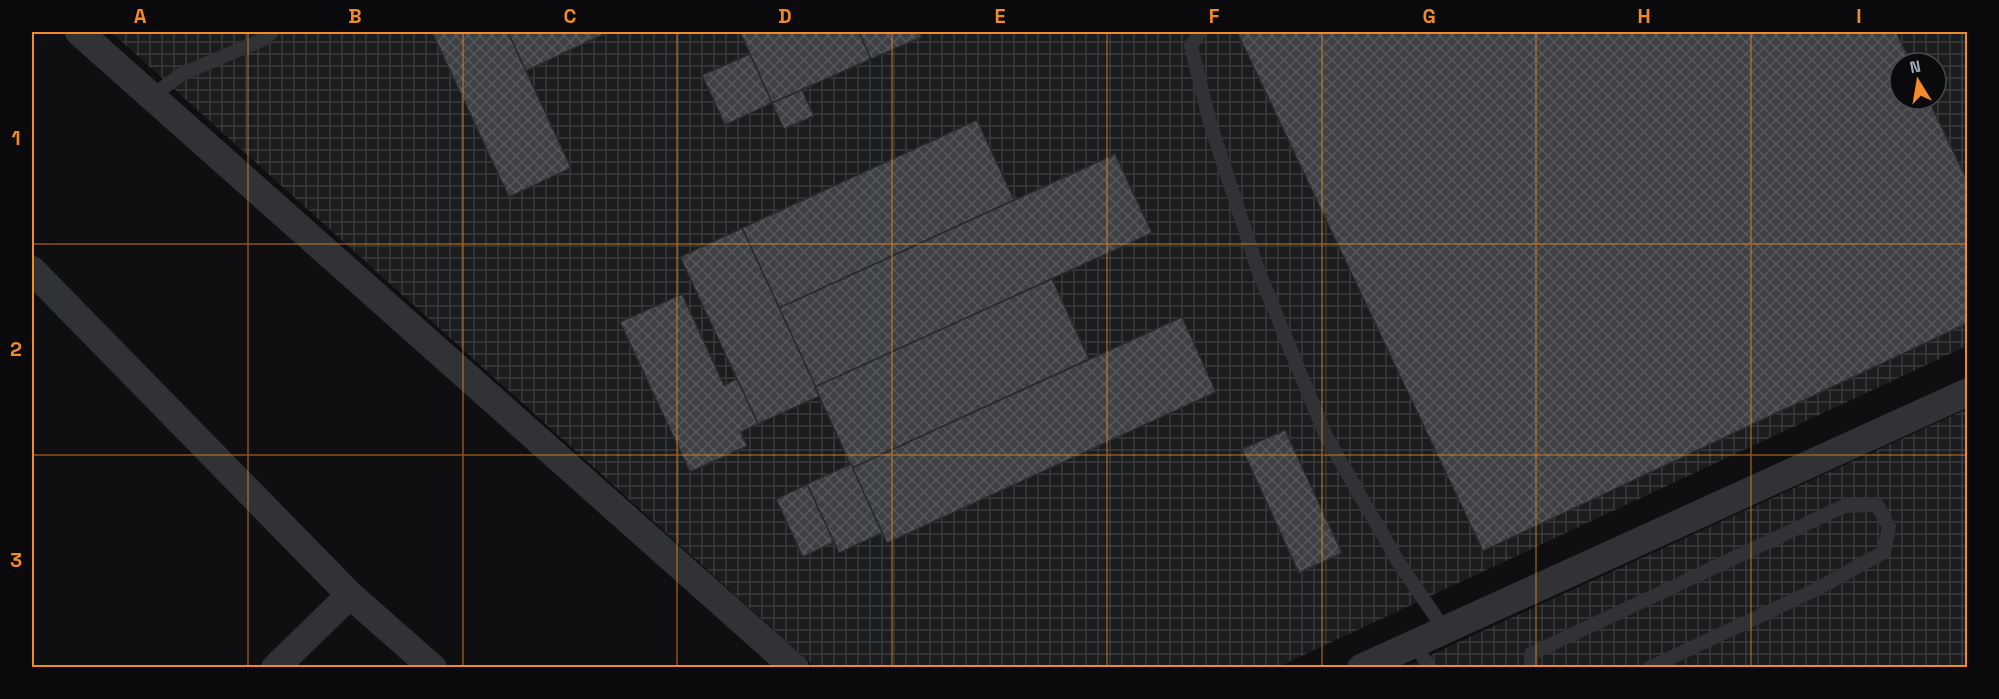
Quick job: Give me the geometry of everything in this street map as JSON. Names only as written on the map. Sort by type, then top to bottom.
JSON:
[{"type":"street","points":[[79,32],[795,668]]},
{"type":"street","points":[[32,270],[350,596],[433,668]]},
{"type":"street","points":[[1361,668],[1968,392]]},
{"type":"street","points":[[275,668],[350,596]]},
{"type":"lane","points":[[152,96],[182,74],[264,39],[272,32]]},
{"type":"lane","points":[[1200,32],[1191,46],[1210,123],[1267,293],[1326,436],[1399,563],[1444,629]]},
{"type":"lane","points":[[1531,668],[1532,654],[1844,506],[1877,505],[1889,527],[1884,552],[1815,590],[1649,668]]},
{"type":"lane","points":[[1414,644],[1430,668]]},
{"type":"shaded area","points":[[111,32],[1967,32],[1967,346],[1278,667],[815,667]]},
{"type":"shaded area","points":[[1967,409],[1967,667],[1404,668],[1454,644]]},
{"type":"building","points":[[432,32],[508,32],[571,168],[509,197]]},
{"type":"building","points":[[508,32],[605,32],[606,33],[526,71]]},
{"type":"building","points":[[740,32],[859,32],[871,59],[772,103]]},
{"type":"building","points":[[859,32],[919,32],[922,37],[871,59]]},
{"type":"building","points":[[1237,32],[1896,32],[1905,51],[1888,51],[1888,111],[1934,111],[1968,182],[1968,323],[1483,551]]},
{"type":"building","points":[[750,54],[772,103],[725,125],[702,75]]},
{"type":"building","points":[[802,90],[814,116],[784,129],[772,103]]},
{"type":"building","points":[[977,120],[1014,200],[779,308],[742,228]]},
{"type":"building","points":[[1115,154],[1152,233],[815,387],[779,308]]},
{"type":"building","points":[[742,228],[820,396],[758,424],[680,257]]},
{"type":"building","points":[[1052,279],[1089,359],[852,468],[815,387]]},
{"type":"building","points":[[682,294],[724,385],[737,379],[758,424],[741,432],[747,446],[690,472],[620,322]]},
{"type":"building","points":[[1182,317],[1216,392],[887,543],[852,468]]},
{"type":"building","points":[[1285,430],[1342,553],[1299,573],[1242,449]]},
{"type":"building","points":[[851,464],[882,533],[839,553],[807,484]]},
{"type":"building","points":[[807,484],[834,542],[803,557],[776,499]]}]
